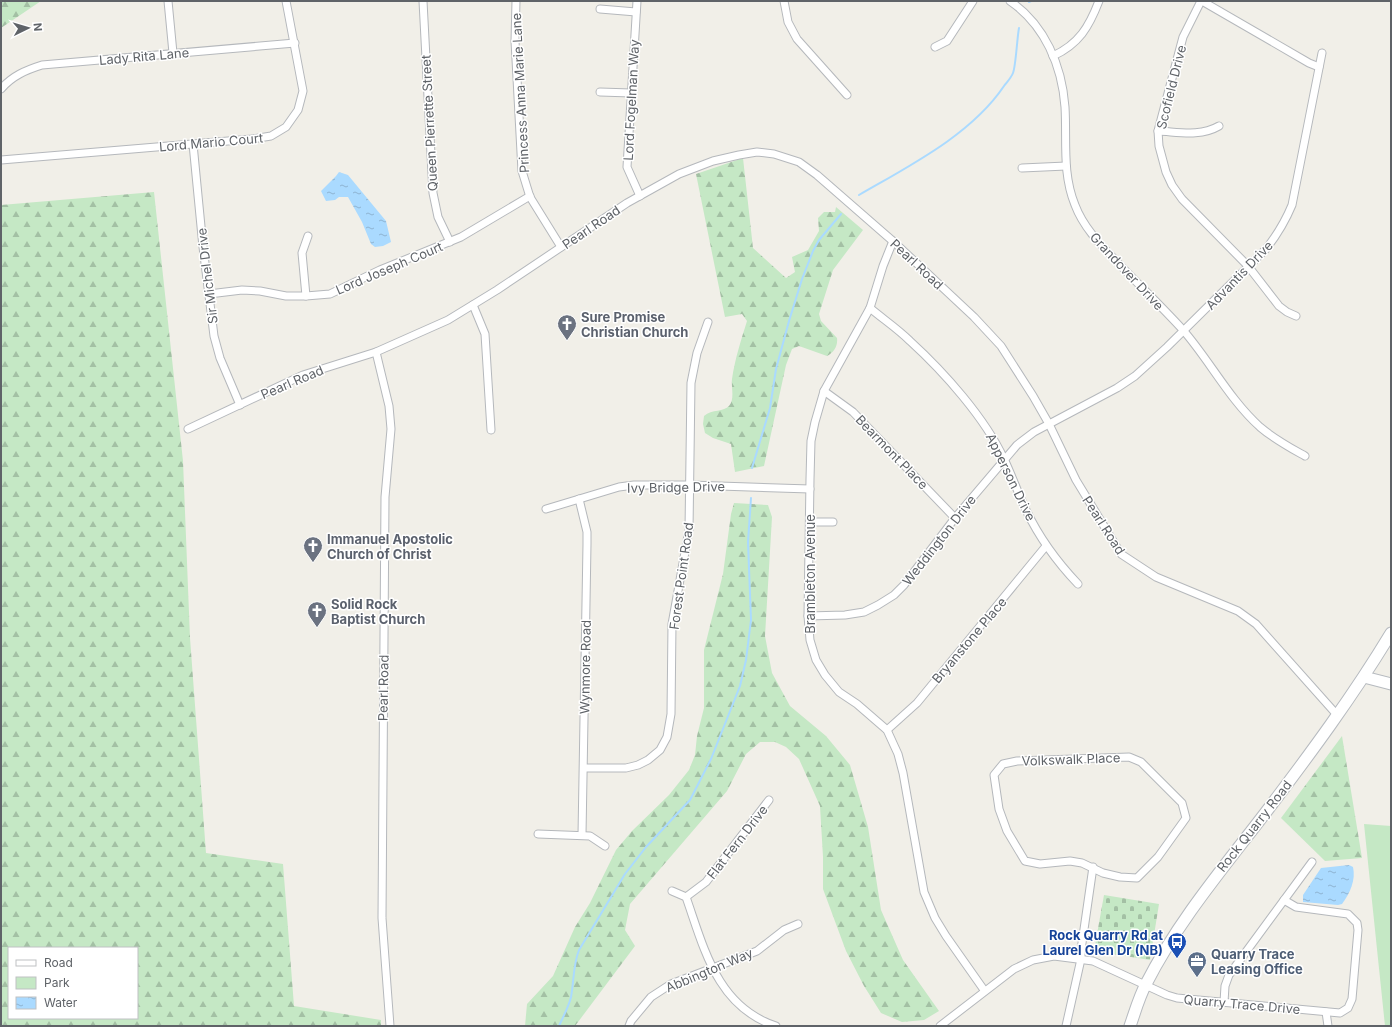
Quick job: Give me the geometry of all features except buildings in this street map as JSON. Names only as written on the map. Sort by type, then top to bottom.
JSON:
[{"type":"main road","name":"Rock Quarry Road","points":[[1130,1026],[1146,984],[1171,940],[1217,874],[1296,773],[1338,716],[1391,633]]},
{"type":"main road","points":[[1364,677],[1391,684]]},
{"type":"street","points":[[168,1],[173,53]]},
{"type":"street","name":"Lord Mario Court","points":[[1,160],[252,139],[272,136],[286,127],[298,110],[303,91],[286,1]]},
{"type":"street","name":"Queen Pierrette Street","points":[[423,1],[433,193],[438,216],[450,242]]},
{"type":"street","name":"Princess Anna Marie Lane","points":[[516,1],[515,41],[521,162],[524,179],[530,196],[561,246]]},
{"type":"street","name":"Lord Fogelman Way","points":[[637,1],[627,166],[640,196]]},
{"type":"street","points":[[784,1],[788,22],[797,39],[847,95]]},
{"type":"street","points":[[935,47],[947,41],[973,1]]},
{"type":"street","name":"Grandover Drive","points":[[1010,1],[1033,21],[1046,39],[1059,71],[1064,102],[1066,166],[1069,188],[1075,206],[1084,224],[1099,243],[1184,331],[1247,415],[1261,428],[1282,443],[1305,456]]},
{"type":"street","points":[[1053,56],[1072,45],[1082,34],[1099,1]]},
{"type":"street","points":[[1201,1],[1309,63],[1319,67]]},
{"type":"street","name":"Scofield Drive","points":[[1201,1],[1183,37],[1158,131],[1161,158],[1172,185],[1182,199],[1248,266],[1280,306],[1287,312],[1296,316]]},
{"type":"street","points":[[600,10],[636,12]]},
{"type":"street","name":"Lady Rita Lane","points":[[1,89],[10,80],[24,70],[42,65],[295,43]]},
{"type":"street","name":"Advantis Drive","points":[[1049,424],[1118,388],[1148,366],[1266,249],[1278,235],[1292,205],[1322,53]]},
{"type":"street","points":[[600,92],[631,93]]},
{"type":"street","points":[[1158,131],[1200,133],[1210,131],[1219,126]]},
{"type":"street","name":"Sir Michel Drive","points":[[193,144],[214,336],[220,358],[240,405]]},
{"type":"street","name":"Pearl Road","points":[[188,429],[303,375],[376,352],[448,320],[627,203],[679,174],[712,161],[739,154],[757,152],[774,154],[799,162],[817,175],[974,316],[1001,346],[1033,396],[1049,424],[1076,480],[1121,554],[1156,577],[1238,611],[1256,624],[1338,716]]},
{"type":"street","points":[[1022,168],[1066,166]]},
{"type":"street","name":"Lord Joseph Court","points":[[209,294],[242,290],[260,291],[286,296],[330,294],[380,270],[450,242],[476,229],[530,196]]},
{"type":"street","points":[[306,296],[302,253],[308,236]]},
{"type":"street","name":"Brambleton Avenue","points":[[893,242],[883,266],[870,308],[824,391],[811,441],[808,616],[810,640],[816,660],[825,675],[839,692],[857,704],[887,730],[898,754],[903,773],[924,892],[935,918],[946,936],[984,990]]},
{"type":"street","points":[[473,304],[484,334],[491,430]]},
{"type":"street","name":"Apperson Drive","points":[[870,308],[910,340],[951,382],[985,426],[1004,459],[1026,511],[1046,546],[1063,569],[1078,584]]},
{"type":"street","name":"Forest Point Road","points":[[584,768],[626,768],[638,765],[648,760],[660,750],[667,737],[671,714],[672,624],[689,530],[691,383],[697,352],[708,322]]},
{"type":"street","name":"Pearl Road","points":[[376,352],[389,406],[391,429],[385,497],[382,904],[390,1026]]},
{"type":"street","name":"Bearmont Place","points":[[824,391],[853,412],[955,518]]},
{"type":"street","name":"Weddington Drive","points":[[808,616],[845,615],[864,612],[894,595],[904,585],[955,518],[1004,459],[1029,435],[1049,424]]},
{"type":"street","name":"Ivy Bridge Drive","points":[[546,509],[619,487],[634,485],[690,485],[810,489]]},
{"type":"street","name":"Wynmore Road","points":[[579,499],[587,544],[582,835]]},
{"type":"street","points":[[810,522],[833,522]]},
{"type":"street","name":"Bryanstone Place","points":[[887,730],[917,703],[1046,546]]},
{"type":"street","name":"Volkswalk Place","points":[[1129,757],[1141,762],[1182,803],[1186,818],[1158,858],[1137,878],[1120,877],[1103,873],[1093,868],[1082,863],[1070,861],[1040,864],[1026,861],[1007,831],[999,810],[994,775],[1003,764],[1017,761],[1129,757]]},
{"type":"street","name":"Flat Fern Drive","points":[[686,897],[706,882],[769,800]]},
{"type":"street","points":[[538,834],[590,836],[605,846]]},
{"type":"street","points":[[1224,1002],[1229,975],[1312,862]]},
{"type":"street","points":[[1066,1026],[1082,959],[1093,868]]},
{"type":"street","points":[[672,891],[686,897],[712,968],[727,992],[741,1007],[754,1016],[776,1026]]},
{"type":"street","name":"Quarry Trace Drive","points":[[940,1026],[984,990],[1014,969],[1033,960],[1054,956],[1093,961],[1146,984],[1167,995],[1177,998],[1340,1013],[1348,1008],[1352,999],[1358,930],[1357,923],[1348,914],[1296,907],[1284,900]]},
{"type":"street","name":"Abbington Way","points":[[629,1026],[631,1020],[651,997],[671,984],[756,951],[784,930],[798,924]]},
{"type":"street","points":[[1326,1012],[1328,1026]]},
{"type":"green space","points":[[1,1],[41,1],[1,28]]},
{"type":"green space","points":[[743,158],[753,248],[786,278],[795,272],[792,257],[808,250],[819,231],[818,218],[824,212],[835,212],[836,207],[863,230],[833,270],[819,314],[821,321],[837,338],[835,348],[832,353],[827,356],[799,346],[792,349],[786,365],[764,466],[735,472],[731,444],[713,438],[705,433],[703,424],[704,416],[711,412],[727,408],[731,403],[733,372],[747,321],[742,314],[725,317],[696,174]]},
{"type":"green space","points":[[154,192],[183,461],[190,638],[206,853],[283,864],[294,1006],[381,1020],[381,1026],[1,1026],[1,205]]},
{"type":"green space","points":[[734,503],[768,505],[772,517],[765,636],[772,673],[790,706],[826,736],[850,765],[868,827],[881,910],[903,960],[939,1011],[924,1020],[902,1022],[881,1013],[864,986],[846,951],[823,889],[820,806],[799,759],[786,747],[775,742],[760,742],[746,754],[727,791],[630,904],[625,930],[635,946],[575,1026],[525,1026],[527,1004],[553,976],[575,927],[590,903],[616,850],[632,831],[669,795],[689,770],[695,755],[697,736],[704,708],[704,650],[723,574],[731,514]]},
{"type":"green space","points":[[1342,736],[1362,858],[1325,861],[1281,818]]},
{"type":"green space","points":[[1364,824],[1391,826],[1391,1026],[1385,1026]]},
{"type":"green space","points":[[1104,895],[1159,904],[1150,960],[1094,951]]},
{"type":"water","points":[[339,172],[348,175],[386,221],[391,242],[383,246],[375,247],[371,244],[362,222],[348,197],[339,197],[335,200],[326,201],[321,191]]},
{"type":"water","points":[[1349,865],[1353,867],[1354,877],[1350,891],[1342,904],[1338,905],[1303,902],[1303,895],[1321,868]]},
{"type":"waterway","points":[[859,195],[938,148],[974,120],[990,104],[1013,73],[1019,28]]},
{"type":"waterway","points":[[752,468],[770,408],[776,369],[802,279],[819,240],[841,214]]},
{"type":"waterway","points":[[559,1026],[571,997],[579,950],[625,874],[646,847],[690,800],[711,759],[740,686],[746,660],[751,620],[748,542],[751,498]]},
{"type":"place","name":"Sure Promise Christian Church","points":[[567,341]]},
{"type":"place","name":"Immanuel Apostolic Church of Christ","points":[[313,563]]},
{"type":"place","name":"Solid Rock Baptist Church","points":[[317,628]]},
{"type":"place","name":"Rock Quarry Rd at Laurel Glen Dr (NB)","points":[[1177,959]]},
{"type":"place","name":"Quarry Trace Leasing Office","points":[[1197,978]]}]
